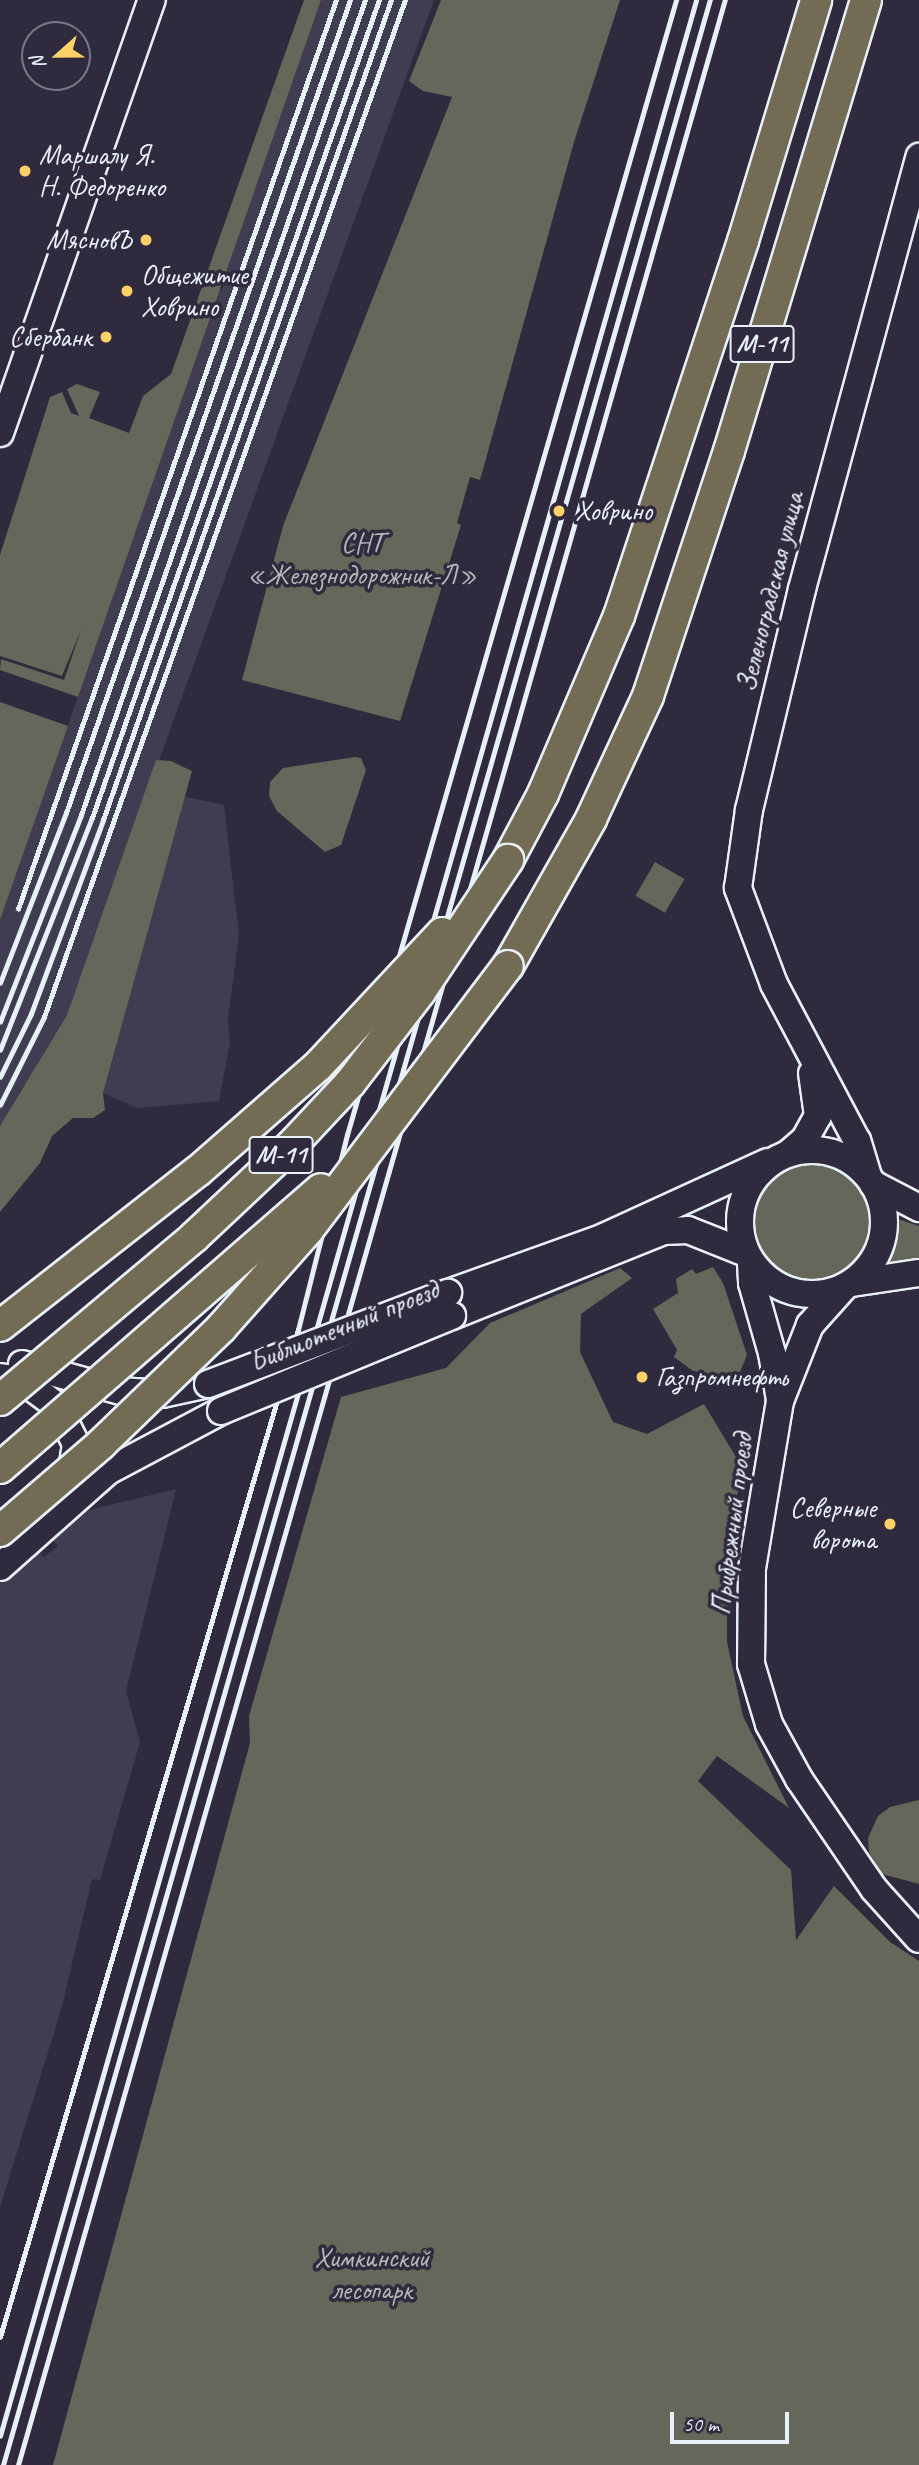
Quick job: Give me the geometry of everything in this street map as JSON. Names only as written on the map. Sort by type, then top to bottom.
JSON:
[{"type":"main road","name":"М-11","points":[[0,1400],[194,1237],[308,1128],[350,1083],[420,992],[508,860],[543,794],[619,616],[743,241],[816,0]]},
{"type":"main road","name":"М-11","points":[[0,1468],[241,1263],[368,1146],[508,966],[591,819],[648,696],[866,0]]},
{"type":"main road","points":[[0,1326],[198,1171],[318,1066],[508,860]]},
{"type":"main road","points":[[11,1538],[101,1444],[221,1328],[308,1230],[368,1146]]},
{"type":"street","points":[[0,433],[152,0]]},
{"type":"street","name":"Зеленоградская улица","points":[[871,1180],[857,1141],[801,1037],[743,910],[738,888],[739,858],[811,556],[919,157]]},
{"type":"street","name":"Зеленоградская улица","points":[[783,1156],[813,1128],[819,1109],[801,1037]]},
{"type":"street","points":[[919,1208],[832,1153],[783,1156],[762,1169],[743,1200],[740,1236],[749,1258],[786,1290],[816,1295],[848,1285],[919,1273]]},
{"type":"street","name":"Библиотечный проезд","points":[[0,1567],[11,1538],[108,1471],[220,1411],[450,1304],[783,1156]]},
{"type":"street","points":[[848,1285],[866,1271],[883,1238],[884,1220],[871,1180]]},
{"type":"street","name":"Библиотечный проезд","points":[[0,1366],[34,1365],[121,1391],[162,1394],[208,1384],[663,1231],[688,1230],[749,1258]]},
{"type":"street","name":"Прибрежный проезд","points":[[749,1258],[751,1283],[775,1363],[780,1401]]},
{"type":"street","name":"Прибрежный проезд","points":[[848,1285],[810,1325],[780,1401],[750,1592],[751,1664],[759,1697],[778,1743],[811,1798],[874,1889],[919,1940]]},
{"type":"street","points":[[0,1377],[22,1380],[39,1390],[57,1406],[76,1444],[69,1483],[11,1538]]},
{"type":"shaded area","points":[[321,0],[434,0],[67,1015],[0,1126],[0,920]]},
{"type":"shaded area","points":[[182,796],[224,805],[239,935],[228,1019],[230,1042],[219,1101],[137,1108],[103,1093]]},
{"type":"shaded area","points":[[176,1489],[126,1691],[140,1742],[100,1880],[92,1879],[61,2010],[0,2207],[0,1574],[33,1545],[44,1557],[58,1546],[49,1535],[89,1510]]},
{"type":"green space","points":[[304,0],[321,0],[78,697],[0,670],[1,659],[64,680],[81,630],[62,676],[0,656],[0,555],[50,397],[62,392],[71,413],[79,416],[67,389],[77,384],[100,392],[89,418],[129,433],[143,396],[171,374]]},
{"type":"green space","name":"СНТ «Железнодорожник-Л»","points":[[441,0],[620,0],[574,142],[480,480],[470,477],[457,523],[461,525],[400,721],[242,680],[283,526],[452,97],[423,91],[409,81]]},
{"type":"green space","points":[[0,702],[68,726],[0,920]]},
{"type":"green space","points":[[361,758],[366,770],[341,845],[325,852],[277,811],[269,796],[270,782],[283,768]]},
{"type":"green space","points":[[156,760],[171,761],[192,771],[103,1093],[105,1110],[93,1118],[73,1118],[52,1136],[40,1163],[0,1212],[0,1126],[67,1015]]},
{"type":"green space","points":[[655,862],[684,879],[665,913],[636,896]]},
{"type":"green space","points":[[813,1164],[836,1169],[855,1181],[867,1200],[872,1223],[867,1246],[855,1265],[836,1277],[813,1282],[790,1277],[771,1265],[759,1246],[754,1223],[759,1200],[771,1181],[790,1169]]},
{"type":"green space","points":[[898,1219],[919,1226],[919,1260],[885,1269],[892,1258]]},
{"type":"green space","points":[[713,1267],[723,1283],[747,1355],[737,1379],[693,1371],[674,1357],[677,1350],[653,1309],[678,1293],[676,1279],[692,1269],[696,1274]]},
{"type":"green space","name":"Химкинский лесопарк","points":[[620,1268],[632,1278],[581,1314],[580,1352],[613,1422],[647,1434],[704,1404],[745,1472],[731,1512],[738,1521],[727,1581],[727,1642],[743,1716],[789,1808],[717,1756],[698,1781],[791,1870],[796,1940],[834,1886],[890,1942],[919,1961],[919,2465],[53,2465],[250,1743],[249,1716],[341,1397],[446,1368],[490,1323]]},
{"type":"green space","points":[[919,1800],[919,1884],[882,1874],[869,1852],[868,1838],[878,1816],[890,1807]]},
{"type":"railway","points":[[18,909],[336,0]]},
{"type":"railway","points":[[0,983],[66,813],[350,0]]},
{"type":"railway","points":[[0,1022],[81,815],[365,0]]},
{"type":"railway","points":[[0,1050],[92,818],[379,0]]},
{"type":"railway","points":[[0,1077],[31,1014],[103,820],[391,0]]},
{"type":"railway","points":[[0,1105],[44,1017],[405,0]]},
{"type":"railway","points":[[0,2337],[298,1330],[347,1135],[676,0]]},
{"type":"railway","points":[[0,2436],[696,0]]},
{"type":"railway","points":[[3,2465],[710,0]]},
{"type":"railway","points":[[18,2465],[725,0]]},
{"type":"place","name":"Маршалу Я. Н. Федоренко","points":[[25,171]]},
{"type":"place","name":"МясновЪ","points":[[146,240]]},
{"type":"place","name":"Общежитие Ховрино","points":[[127,291]]},
{"type":"place","name":"Сбербанк","points":[[106,337]]},
{"type":"place","name":"Ховрино","points":[[559,511]]},
{"type":"place","name":"Газпромнефть","points":[[642,1377]]},
{"type":"place","name":"Северные ворота","points":[[890,1524]]}]
